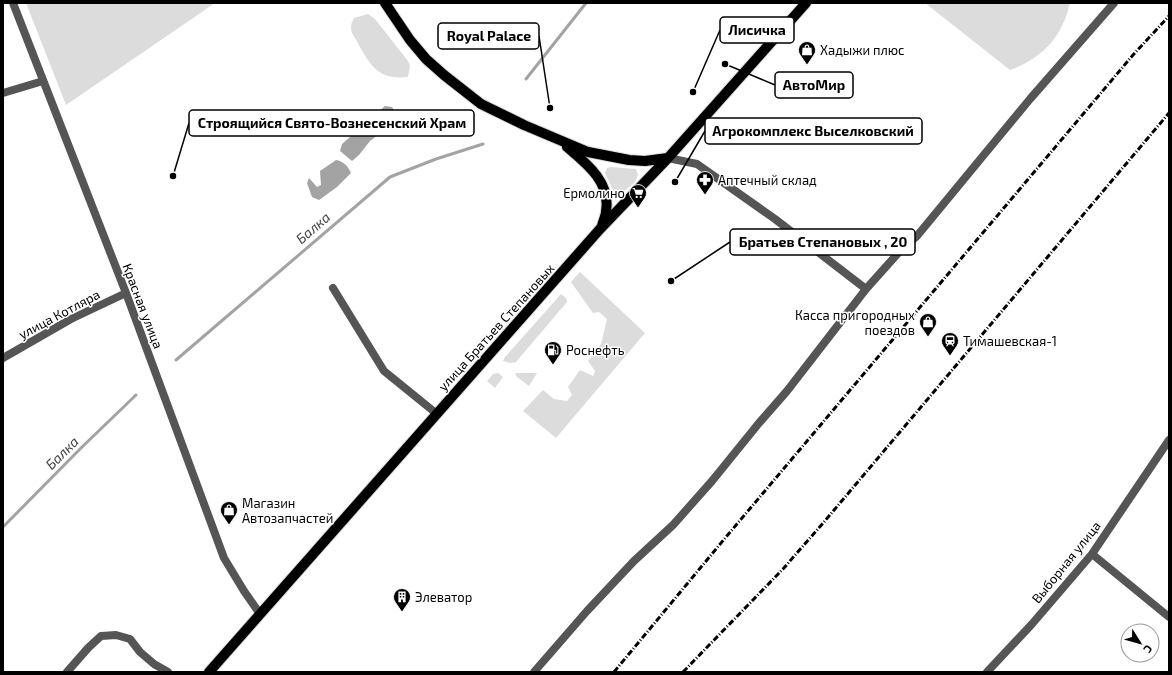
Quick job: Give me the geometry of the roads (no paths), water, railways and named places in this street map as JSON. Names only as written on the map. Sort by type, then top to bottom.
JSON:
[{"type":"main road","points":[[385,3],[410,40],[426,59],[481,104],[560,141],[588,152],[629,160],[645,161],[668,158]]},
{"type":"main road","name":"улица Братьев Степановых","points":[[209,672],[600,230],[668,158],[806,3]]},
{"type":"main road","points":[[560,141],[590,167],[603,185],[606,210],[600,230]]},
{"type":"street","name":"Красная улица","points":[[13,3],[126,293],[224,558],[260,614]]},
{"type":"street","points":[[534,672],[587,611],[634,561],[673,525],[712,481],[787,391],[866,289],[900,251],[917,236],[1030,99],[1114,3]]},
{"type":"street","points":[[3,93],[43,80]]},
{"type":"street","points":[[668,158],[697,164],[775,219],[866,289]]},
{"type":"street","points":[[333,288],[384,371],[437,414]]},
{"type":"street","name":"улица Котляра","points":[[3,358],[71,319],[126,293]]},
{"type":"street","name":"Выборная улица","points":[[987,672],[1032,624],[1092,554],[1168,444]]},
{"type":"street","points":[[1092,554],[1169,617]]},
{"type":"street","points":[[67,672],[88,648],[101,636],[116,635],[130,639],[140,652],[149,660],[168,672]]},
{"type":"waterway","name":"Балка","points":[[526,79],[586,3]]},
{"type":"waterway","name":"Балка","points":[[176,360],[390,177],[436,159],[483,144]]},
{"type":"waterway","name":"Балка","points":[[3,527],[136,395]]},
{"type":"railway","points":[[614,672],[1133,55],[1169,16]]},
{"type":"railway","points":[[683,672],[783,569],[824,522],[1169,113]]},
{"type":"place","name":"АвтоМир","points":[[725,64]]},
{"type":"place","name":"Хадыжи плюс","points":[[807,65]]},
{"type":"place","name":"Лисичка","points":[[693,92]]},
{"type":"place","name":"Royal Palace","points":[[550,108]]},
{"type":"place","name":"Строящийся Свято-Вознесенский Храм","points":[[173,176]]},
{"type":"place","name":"Агрокомплекс Выселковский","points":[[675,182]]},
{"type":"place","name":"Аптечный склад","points":[[705,195]]},
{"type":"place","name":"Ермолино","points":[[638,208]]},
{"type":"place","name":"Братьев Степановых , 20","points":[[671,281]]},
{"type":"place","name":"Касса пригородных поездов","points":[[928,337]]},
{"type":"place","name":"Тимашевская-1","points":[[950,356]]},
{"type":"place","name":"Роснефть","points":[[553,365]]},
{"type":"place","name":"Магазин Автозапчастей","points":[[229,525]]},
{"type":"place","name":"Элеватор","points":[[402,612]]}]
